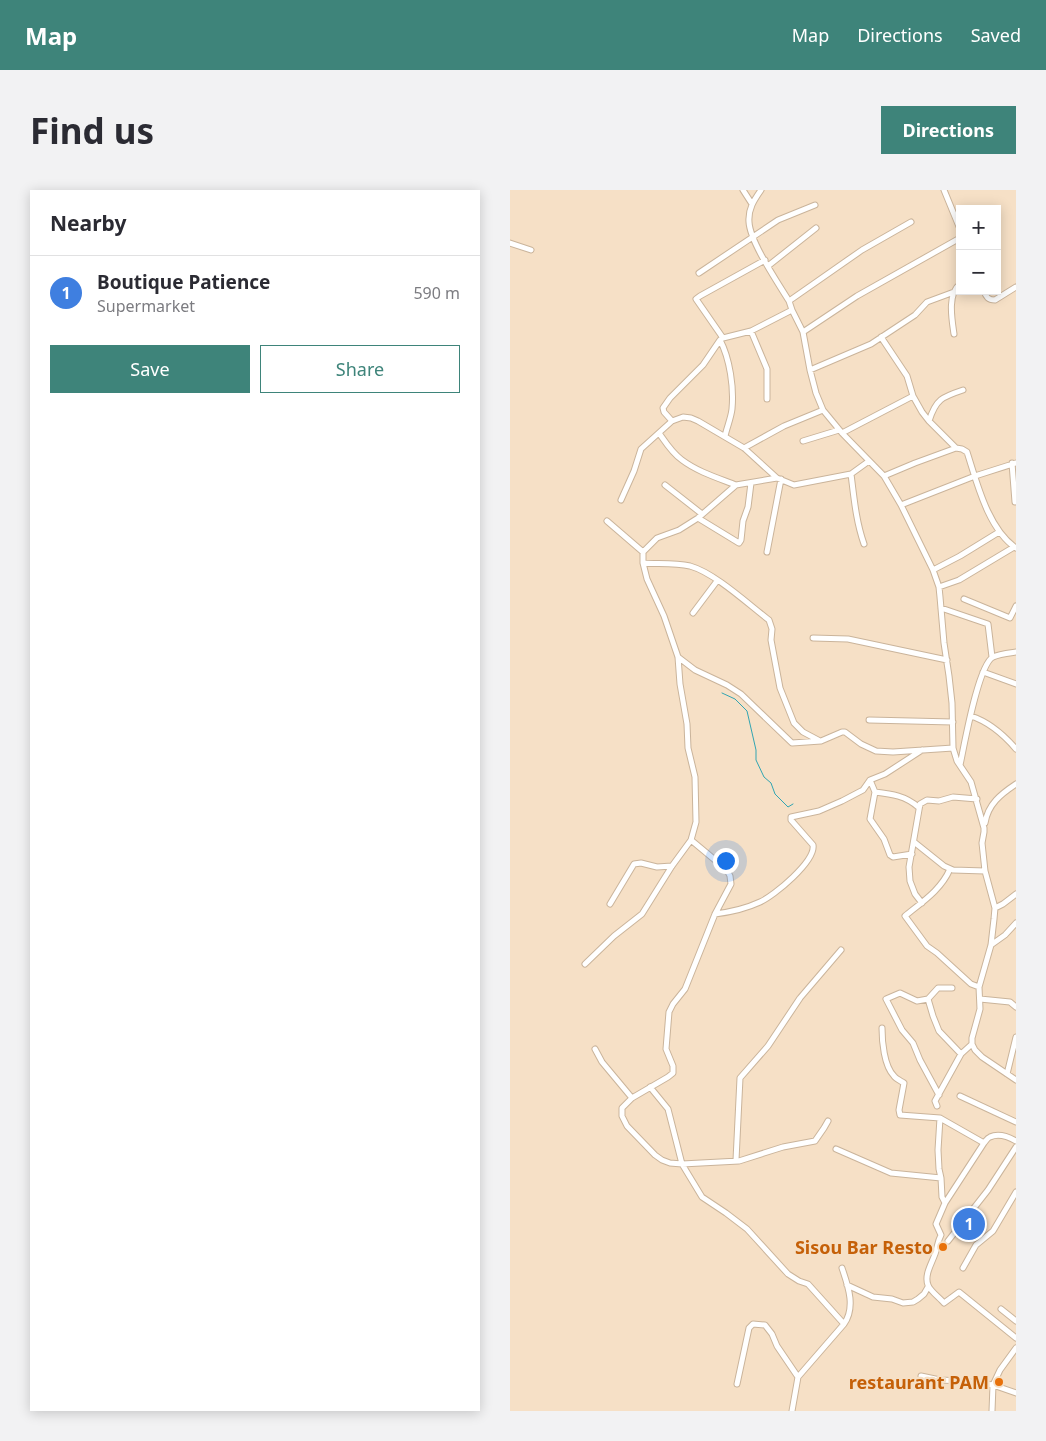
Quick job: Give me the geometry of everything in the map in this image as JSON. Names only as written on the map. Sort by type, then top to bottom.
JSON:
[{"type":"street","points":[[743,190],[752,204]]},
{"type":"street","points":[[761,190],[752,204],[748,221],[752,238],[789,301],[803,332],[810,370],[823,410],[832,419],[840,432],[884,476],[901,505],[933,570],[938,588],[944,643],[948,660],[953,748],[960,766],[971,782],[984,828]]},
{"type":"street","points":[[944,190],[956,219]]},
{"type":"street","points":[[699,273],[778,220],[815,205]]},
{"type":"street","points":[[789,301],[862,250],[911,222]]},
{"type":"street","points":[[768,266],[816,228]]},
{"type":"street","points":[[803,332],[857,296],[956,240]]},
{"type":"street","points":[[510,243],[531,250]]},
{"type":"street","points":[[725,436],[732,402],[728,360],[721,339],[696,300],[765,260]]},
{"type":"street","points":[[985,295],[991,300],[995,300],[1016,287]]},
{"type":"street","points":[[954,334],[951,309],[956,288]]},
{"type":"street","points":[[810,370],[871,344],[915,315],[927,302],[954,292]]},
{"type":"street","points":[[672,421],[663,408],[670,398],[703,365],[721,339],[751,331],[792,310]]},
{"type":"street","points":[[751,331],[767,369],[766,399]]},
{"type":"street","points":[[880,337],[907,376],[913,396],[922,412],[956,448]]},
{"type":"street","points":[[929,421],[932,410],[942,397],[963,390]]},
{"type":"street","points":[[803,441],[840,432],[913,396]]},
{"type":"street","points":[[744,448],[784,426],[823,410]]},
{"type":"street","points":[[621,500],[641,449],[672,421],[683,417],[691,418],[725,436],[744,448],[779,478],[794,485],[851,474],[869,461]]},
{"type":"street","points":[[659,433],[681,460],[696,469],[736,486]]},
{"type":"street","points":[[884,476],[956,448],[962,449],[967,452],[984,502],[999,532],[1015,547],[960,580],[938,588]]},
{"type":"street","points":[[901,505],[1014,463],[1015,502]]},
{"type":"street","points":[[851,474],[856,514],[864,544]]},
{"type":"street","points":[[585,964],[614,936],[642,914],[691,840],[696,822],[695,777],[688,748],[687,724],[680,684],[678,658],[664,616],[647,579],[643,563],[643,552],[657,538],[679,530],[700,517],[736,486],[779,478]]},
{"type":"street","points":[[767,552],[779,478]]},
{"type":"street","points":[[665,484],[700,517],[739,543],[748,507],[751,483]]},
{"type":"street","points":[[607,521],[643,552]]},
{"type":"street","points":[[933,570],[999,532]]},
{"type":"street","points":[[643,563],[688,566],[699,570],[717,580],[769,620],[772,629],[771,640],[780,688],[794,723],[802,732],[820,741]]},
{"type":"street","points":[[693,613],[717,580]]},
{"type":"street","points":[[964,599],[1010,618],[1016,606]]},
{"type":"street","points":[[941,608],[988,624],[992,657]]},
{"type":"street","points":[[813,638],[848,639],[948,660]]},
{"type":"street","points":[[960,766],[977,690],[986,665],[992,657],[1016,652]]},
{"type":"street","points":[[678,658],[695,670],[727,685],[741,694],[792,743],[820,741],[845,732],[876,752],[953,748]]},
{"type":"street","points":[[983,672],[1016,684]]},
{"type":"street","points":[[971,716],[988,724],[1007,738],[1016,749]]},
{"type":"street","points":[[869,720],[952,722]]},
{"type":"street","points":[[715,914],[737,911],[762,902],[806,863],[814,850],[813,845],[791,820],[791,817],[819,811],[842,801],[863,790],[870,780],[885,774],[922,750]]},
{"type":"street","points":[[870,780],[876,792],[870,819],[886,842],[890,855],[894,857],[912,854]]},
{"type":"street","points":[[1016,784],[997,798],[988,809],[985,820],[982,843],[985,871],[994,908],[991,945],[978,987],[980,1009],[972,1038],[975,1050],[982,1057],[1016,1080]]},
{"type":"street","points":[[876,792],[895,794],[911,801],[918,807]]},
{"type":"street","points":[[922,902],[914,894],[910,881],[909,867],[918,807],[926,800],[939,801],[953,797],[977,799]]},
{"type":"street","points":[[691,840],[727,870],[731,884],[715,914],[686,989],[673,1004],[669,1012],[666,1049],[673,1066],[672,1072],[668,1077],[632,1098],[622,1108],[622,1116],[628,1126],[655,1155],[670,1163],[682,1164],[736,1160],[783,1147],[815,1141],[828,1121]]},
{"type":"street","points":[[914,842],[950,869],[985,871]]},
{"type":"street","points":[[610,904],[634,864],[641,863],[657,867],[672,866]]},
{"type":"street","points":[[950,869],[942,884],[905,916],[927,946],[971,984],[978,987]]},
{"type":"street","points":[[994,908],[1016,894]]},
{"type":"street","points":[[991,945],[1005,935],[1016,923]]},
{"type":"street","points":[[736,1160],[740,1078],[768,1046],[800,998],[841,950]]},
{"type":"street","points":[[938,1095],[913,1043],[902,1030],[886,999],[900,993],[917,1001],[928,1000],[938,988],[952,988]]},
{"type":"street","points":[[928,1000],[939,1031],[961,1054]]},
{"type":"street","points":[[980,1000],[1004,1000],[1016,1007]]},
{"type":"street","points":[[882,1028],[883,1047],[888,1067],[893,1076],[904,1083],[898,1110],[900,1115],[940,1118],[984,1143]]},
{"type":"street","points":[[1008,1074],[1016,1037]]},
{"type":"street","points":[[937,1106],[935,1102],[938,1095],[961,1054],[972,1044]]},
{"type":"street","points":[[595,1048],[602,1062],[632,1098]]},
{"type":"street","points":[[650,1087],[668,1108],[682,1164],[702,1197],[747,1229],[788,1274],[798,1281],[808,1284],[844,1324]]},
{"type":"street","points":[[960,1096],[1016,1122]]},
{"type":"street","points":[[940,1118],[939,1169],[942,1197],[945,1203]]},
{"type":"street","points":[[1016,1141],[1009,1137],[990,1136],[945,1203],[936,1224],[942,1235],[937,1242],[936,1254],[930,1265],[927,1281],[928,1287],[944,1303],[959,1292],[1016,1338]]},
{"type":"street","points":[[948,1241],[988,1190],[1016,1147]]},
{"type":"street","points":[[836,1149],[891,1173],[941,1178]]},
{"type":"street","points":[[963,1268],[976,1245],[993,1231],[1015,1194]]},
{"type":"street","points":[[792,1411],[798,1377],[844,1324],[849,1315],[850,1293],[842,1268]]},
{"type":"street","points":[[848,1285],[874,1297],[892,1299],[903,1303],[913,1302],[918,1299],[928,1287]]},
{"type":"street","points":[[1001,1309],[1016,1321]]},
{"type":"street","points":[[737,1384],[749,1328],[753,1324],[765,1325],[798,1377]]},
{"type":"street","points":[[992,1411],[993,1384],[1000,1370],[1016,1348]]},
{"type":"street","points":[[921,1376],[940,1380],[962,1380],[993,1384],[1016,1393]]},
{"type":"waterway","points":[[722,693],[735,699],[747,711],[756,750],[756,760],[764,777],[771,783],[775,794],[788,807],[793,804]]},
{"type":"place","name":"Boutique Patience","points":[[969,1224]]},
{"type":"place","name":"Sisou Bar Resto","points":[[943,1247]]},
{"type":"place","name":"restaurant PAM","points":[[999,1382]]}]
